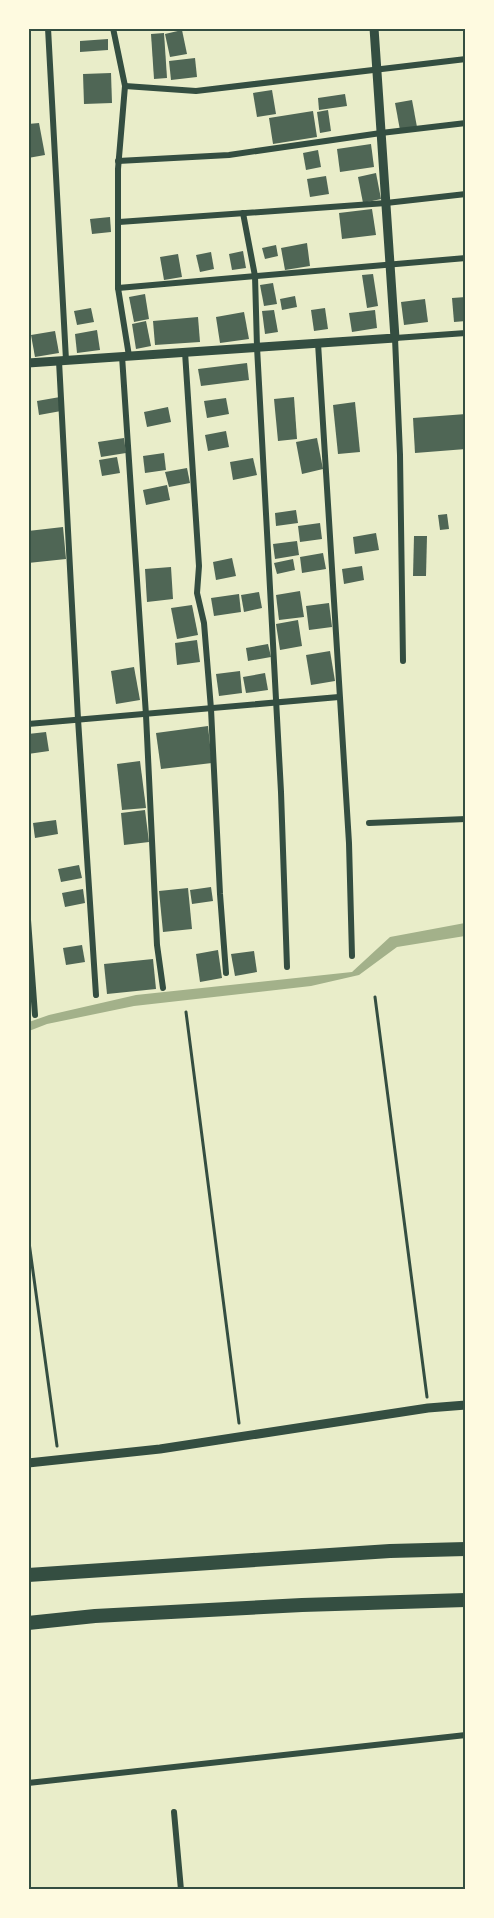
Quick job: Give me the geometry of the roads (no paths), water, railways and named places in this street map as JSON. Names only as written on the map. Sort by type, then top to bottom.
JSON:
[{"type":"highway","points":[[28,1575],[390,1551],[465,1549]]},
{"type":"highway","points":[[28,1623],[106,1615],[302,1605],[465,1600]]},
{"type":"street","points":[[48,28],[78,719],[96,995]]},
{"type":"street","points":[[113,28],[125,86],[118,162],[118,288],[125,356],[146,715],[156,945],[163,988]]},
{"type":"street","points":[[374,28],[395,338],[400,455],[402,661]]},
{"type":"street","points":[[125,86],[195,91],[465,59]]},
{"type":"street","points":[[118,162],[229,155],[465,123]]},
{"type":"street","points":[[119,222],[386,203],[465,194]]},
{"type":"street","points":[[243,213],[255,276],[287,967]]},
{"type":"street","points":[[118,288],[465,258]]},
{"type":"street","points":[[28,363],[465,333]]},
{"type":"street","points":[[318,343],[349,843],[352,956]]},
{"type":"street","points":[[185,352],[199,566],[197,593],[204,623],[211,709],[226,973]]},
{"type":"street","points":[[28,724],[339,697]]},
{"type":"street","points":[[369,823],[465,819]]},
{"type":"street","points":[[28,920],[35,1015]]},
{"type":"street","points":[[28,1463],[160,1449],[428,1408],[465,1405]]},
{"type":"street","points":[[28,1783],[465,1735]]},
{"type":"street","points":[[174,1812],[181,1890]]}]
